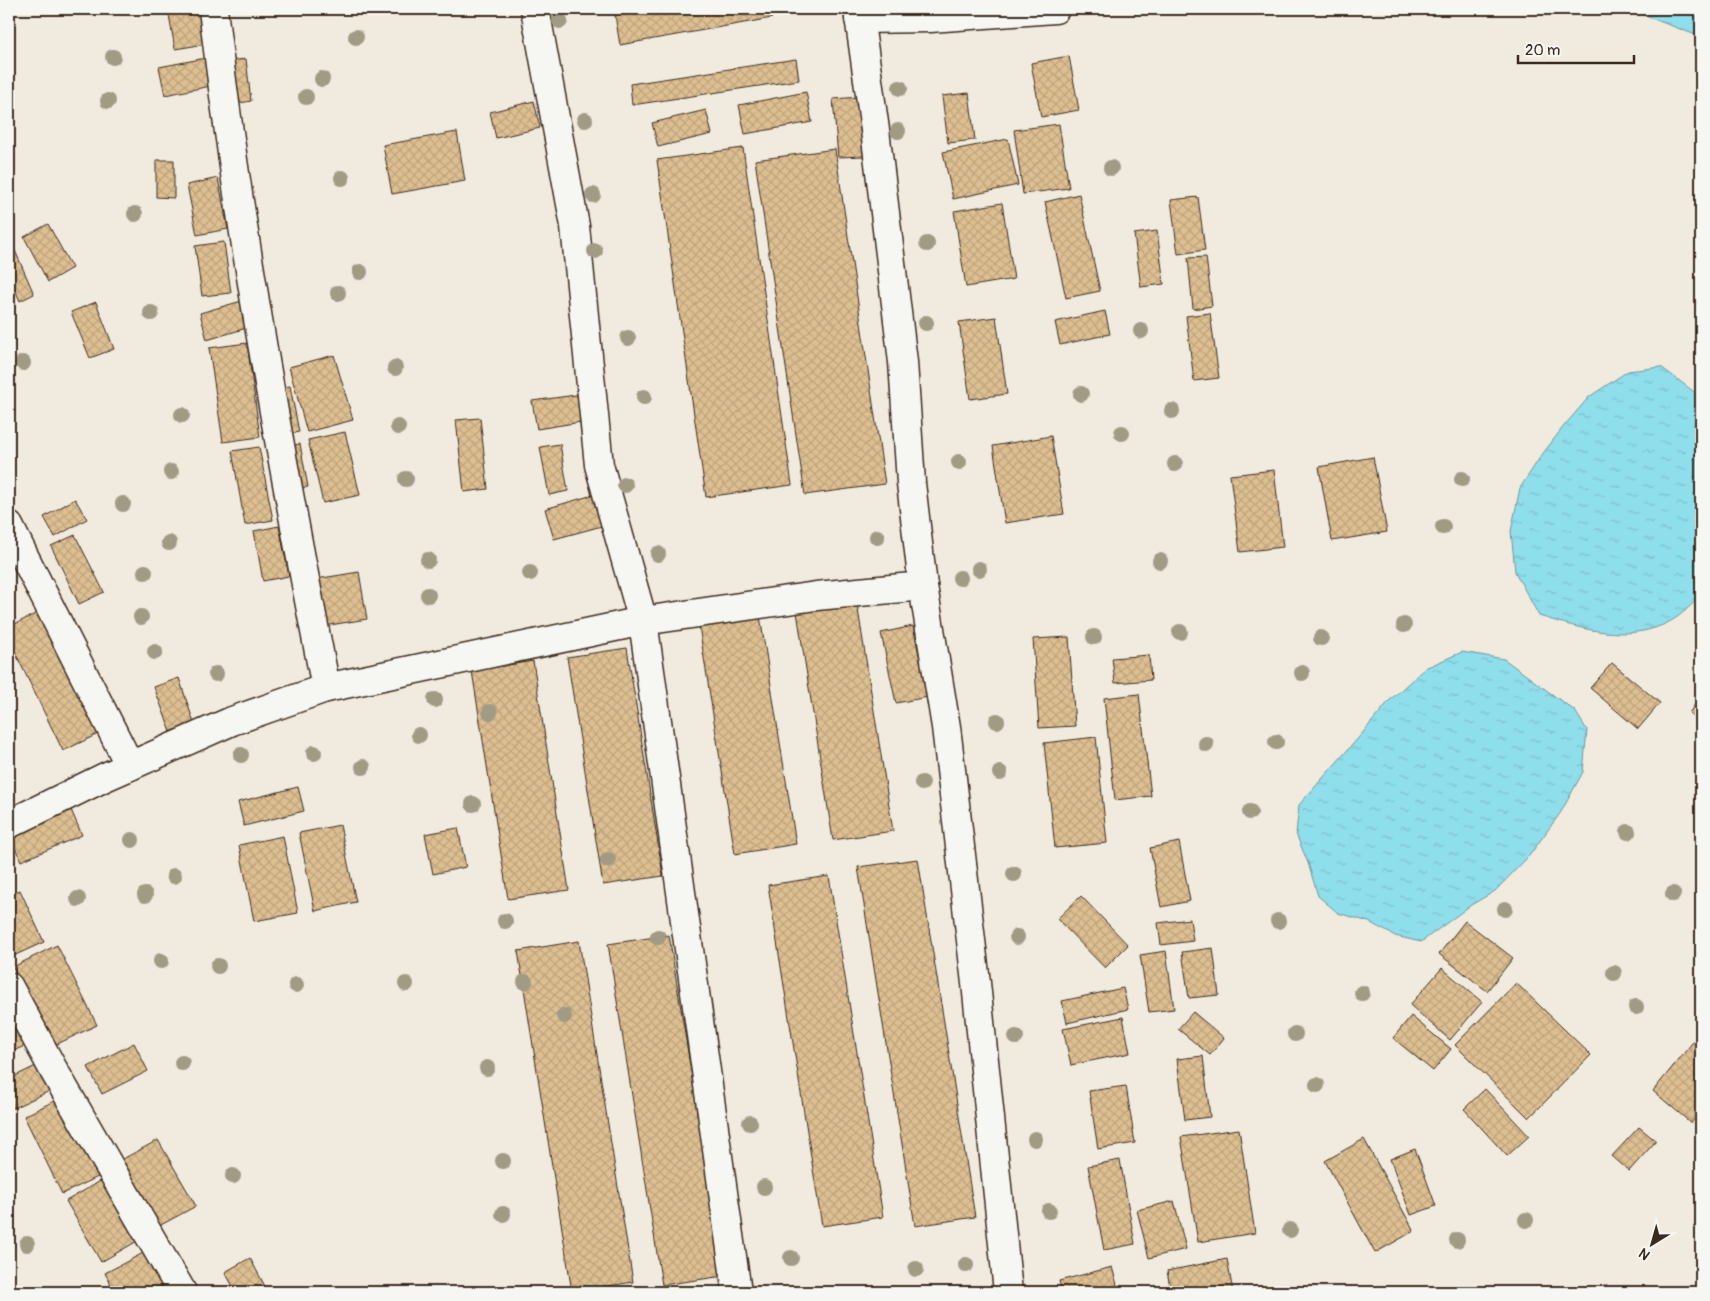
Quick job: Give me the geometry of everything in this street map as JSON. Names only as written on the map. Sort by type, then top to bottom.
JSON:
[{"type":"street","points":[[213,9],[250,277],[290,506],[326,688]]},
{"type":"street","points":[[535,9],[575,226],[599,465],[643,620],[737,1292]]},
{"type":"street","points":[[1008,1292],[977,992],[946,727],[923,586],[911,483],[903,362],[859,14],[930,18],[1055,9]]},
{"type":"street","points":[[9,526],[130,766]]},
{"type":"street","points":[[9,824],[130,766],[232,721],[326,688],[643,620],[816,596],[923,586]]},
{"type":"street","points":[[9,987],[53,1069],[182,1292]]},
{"type":"water","points":[[1627,9],[1701,9],[1701,37]]},
{"type":"water","points":[[1661,367],[1701,397],[1701,596],[1683,613],[1671,621],[1639,632],[1605,632],[1571,626],[1539,616],[1515,572],[1511,531],[1520,488],[1541,456],[1589,397],[1628,371]]},
{"type":"water","points":[[1462,652],[1504,659],[1575,711],[1587,730],[1583,772],[1561,812],[1529,856],[1495,891],[1471,905],[1421,942],[1395,936],[1369,922],[1338,913],[1318,896],[1308,863],[1296,834],[1299,805],[1390,700],[1425,668]]},
{"type":"building","points":[[168,9],[207,9],[212,43],[175,49]]},
{"type":"building","points":[[614,9],[770,9],[772,18],[620,45]]},
{"type":"building","points":[[1069,56],[1079,110],[1041,117],[1031,63]]},
{"type":"building","points":[[211,57],[216,85],[165,95],[159,67]]},
{"type":"building","points":[[246,59],[251,101],[234,104],[228,61]]},
{"type":"building","points":[[796,59],[799,80],[632,105],[630,84]]},
{"type":"building","points":[[806,92],[812,122],[745,134],[739,105]]},
{"type":"building","points":[[969,93],[975,140],[948,143],[942,96]]},
{"type":"building","points":[[860,97],[864,156],[838,157],[833,99]]},
{"type":"building","points":[[534,101],[540,128],[496,138],[490,112]]},
{"type":"building","points":[[706,110],[712,134],[658,147],[652,123]]},
{"type":"building","points":[[1059,124],[1069,188],[1023,194],[1014,130]]},
{"type":"building","points":[[457,132],[465,181],[392,194],[383,145]]},
{"type":"building","points":[[1008,139],[1018,185],[953,199],[943,152]]},
{"type":"building","points":[[743,148],[792,485],[706,497],[657,160]]},
{"type":"building","points":[[835,149],[885,484],[805,495],[755,160]]},
{"type":"building","points":[[156,160],[174,160],[174,198],[156,197]]},
{"type":"building","points":[[218,178],[228,229],[197,235],[187,185]]},
{"type":"building","points":[[1079,194],[1100,291],[1066,298],[1045,202]]},
{"type":"building","points":[[1198,197],[1205,250],[1178,254],[1171,200]]},
{"type":"building","points":[[1002,203],[1014,279],[966,287],[954,211]]},
{"type":"building","points":[[48,224],[72,268],[48,282],[24,237]]},
{"type":"building","points":[[1157,231],[1164,284],[1141,287],[1134,234]]},
{"type":"building","points":[[224,242],[231,293],[202,296],[195,246]]},
{"type":"building","points":[[13,246],[34,294],[20,301],[9,276],[9,247]]},
{"type":"building","points":[[1206,257],[1212,306],[1193,309],[1188,258]]},
{"type":"building","points":[[245,300],[253,326],[207,340],[200,313]]},
{"type":"building","points":[[96,302],[114,349],[90,358],[71,312]]},
{"type":"building","points":[[1105,311],[1110,334],[1060,345],[1055,322]]},
{"type":"building","points":[[1210,313],[1219,378],[1194,381],[1186,316]]},
{"type":"building","points":[[996,317],[1007,394],[970,399],[959,322]]},
{"type":"building","points":[[247,343],[260,437],[223,442],[209,348]]},
{"type":"building","points":[[334,355],[353,420],[307,432],[289,367]]},
{"type":"building","points":[[290,386],[299,432],[283,435],[275,388]]},
{"type":"building","points":[[583,394],[587,421],[537,429],[532,401]]},
{"type":"building","points":[[480,418],[488,489],[464,492],[456,420]]},
{"type":"building","points":[[345,432],[360,495],[323,503],[308,440]]},
{"type":"building","points":[[1051,436],[1064,514],[1005,523],[993,446]]},
{"type":"building","points":[[300,444],[308,487],[291,490],[284,447]]},
{"type":"building","points":[[560,444],[568,491],[549,495],[540,447]]},
{"type":"building","points":[[259,447],[273,520],[245,525],[232,451]]},
{"type":"building","points":[[1373,457],[1387,532],[1332,541],[1319,467]]},
{"type":"building","points":[[1274,470],[1283,547],[1240,552],[1230,475]]},
{"type":"building","points":[[593,495],[602,526],[554,539],[545,509]]},
{"type":"building","points":[[75,499],[87,519],[55,537],[44,517]]},
{"type":"building","points":[[279,526],[289,576],[263,581],[254,531]]},
{"type":"building","points":[[75,535],[104,592],[79,604],[51,546]]},
{"type":"building","points":[[359,572],[367,619],[324,626],[316,579]]},
{"type":"building","points":[[857,603],[893,831],[833,840],[797,612]]},
{"type":"building","points":[[39,612],[98,734],[63,751],[9,640],[9,627]]},
{"type":"building","points":[[760,616],[796,844],[735,854],[699,626]]},
{"type":"building","points":[[913,626],[928,697],[896,703],[881,633]]},
{"type":"building","points":[[1069,637],[1075,726],[1039,728],[1033,639]]},
{"type":"building","points":[[627,648],[663,876],[603,885],[567,657]]},
{"type":"building","points":[[1149,655],[1151,680],[1115,683],[1112,658]]},
{"type":"building","points":[[533,661],[569,890],[508,899],[472,671]]},
{"type":"building","points":[[1612,663],[1660,703],[1638,729],[1590,688]]},
{"type":"building","points":[[179,678],[194,723],[171,732],[154,687]]},
{"type":"building","points":[[1139,694],[1151,796],[1115,800],[1104,698]]},
{"type":"building","points":[[1701,696],[1701,722],[1689,713]]},
{"type":"building","points":[[1096,737],[1107,843],[1055,848],[1044,743]]},
{"type":"building","points":[[298,787],[304,811],[244,826],[238,802]]},
{"type":"building","points":[[68,803],[82,835],[21,861],[9,834]]},
{"type":"building","points":[[340,825],[356,902],[315,911],[299,833]]},
{"type":"building","points":[[458,828],[466,867],[433,874],[425,834]]},
{"type":"building","points":[[283,836],[298,913],[254,921],[239,845]]},
{"type":"building","points":[[1179,842],[1190,901],[1161,907],[1150,848]]},
{"type":"building","points":[[918,859],[975,1217],[915,1226],[858,867]]},
{"type":"building","points":[[829,876],[883,1217],[822,1226],[768,885]]},
{"type":"building","points":[[20,890],[44,942],[9,958],[9,895]]},
{"type":"building","points":[[1081,896],[1128,945],[1105,968],[1057,919]]},
{"type":"building","points":[[1190,919],[1193,941],[1161,945],[1158,923]]},
{"type":"building","points":[[1465,921],[1513,958],[1487,991],[1439,954]]},
{"type":"building","points":[[669,935],[724,1276],[662,1285],[608,944]]},
{"type":"building","points":[[579,941],[633,1282],[572,1292],[518,951]]},
{"type":"building","points":[[57,945],[97,1025],[53,1046],[13,967]]},
{"type":"building","points":[[1213,948],[1219,995],[1189,998],[1182,952]]},
{"type":"building","points":[[1166,951],[1174,1009],[1149,1012],[1140,955]]},
{"type":"building","points":[[1442,968],[1482,1002],[1450,1040],[1410,1005]]},
{"type":"building","points":[[1516,983],[1591,1055],[1529,1118],[1455,1045]]},
{"type":"building","points":[[1123,988],[1128,1009],[1067,1023],[1062,1001]]},
{"type":"building","points":[[9,1004],[31,1043],[9,1053]]},
{"type":"building","points":[[1193,1012],[1224,1038],[1210,1055],[1178,1029]]},
{"type":"building","points":[[1411,1016],[1451,1049],[1433,1071],[1393,1038]]},
{"type":"building","points":[[1123,1017],[1130,1053],[1071,1065],[1063,1029]]},
{"type":"building","points":[[1701,1032],[1701,1110],[1691,1123],[1653,1091]]},
{"type":"building","points":[[134,1043],[148,1071],[102,1094],[88,1067]]},
{"type":"building","points":[[1203,1056],[1210,1117],[1185,1120],[1177,1059]]},
{"type":"building","points":[[44,1062],[56,1088],[11,1109],[9,1105],[9,1079]]},
{"type":"building","points":[[1126,1086],[1135,1143],[1098,1149],[1089,1091]]},
{"type":"building","points":[[1485,1089],[1529,1136],[1507,1156],[1464,1109]]},
{"type":"building","points":[[62,1097],[100,1176],[62,1194],[24,1116]]},
{"type":"building","points":[[1639,1127],[1656,1141],[1629,1171],[1612,1156]]},
{"type":"building","points":[[1239,1129],[1255,1233],[1198,1242],[1181,1137]]},
{"type":"building","points":[[1364,1139],[1414,1231],[1375,1253],[1325,1161]]},
{"type":"building","points":[[158,1140],[196,1206],[159,1226],[121,1160]]},
{"type":"building","points":[[1415,1149],[1436,1206],[1411,1215],[1390,1159]]},
{"type":"building","points":[[1120,1160],[1135,1244],[1104,1250],[1088,1166]]},
{"type":"building","points":[[104,1179],[139,1240],[101,1262],[66,1201]]},
{"type":"building","points":[[1174,1201],[1186,1249],[1149,1258],[1137,1210]]},
{"type":"building","points":[[149,1250],[171,1292],[115,1292],[105,1273]]},
{"type":"building","points":[[250,1258],[268,1292],[236,1292],[225,1272]]},
{"type":"building","points":[[1227,1259],[1233,1292],[1171,1292],[1167,1271]]},
{"type":"building","points":[[1112,1267],[1119,1292],[1062,1292],[1059,1281]]}]
